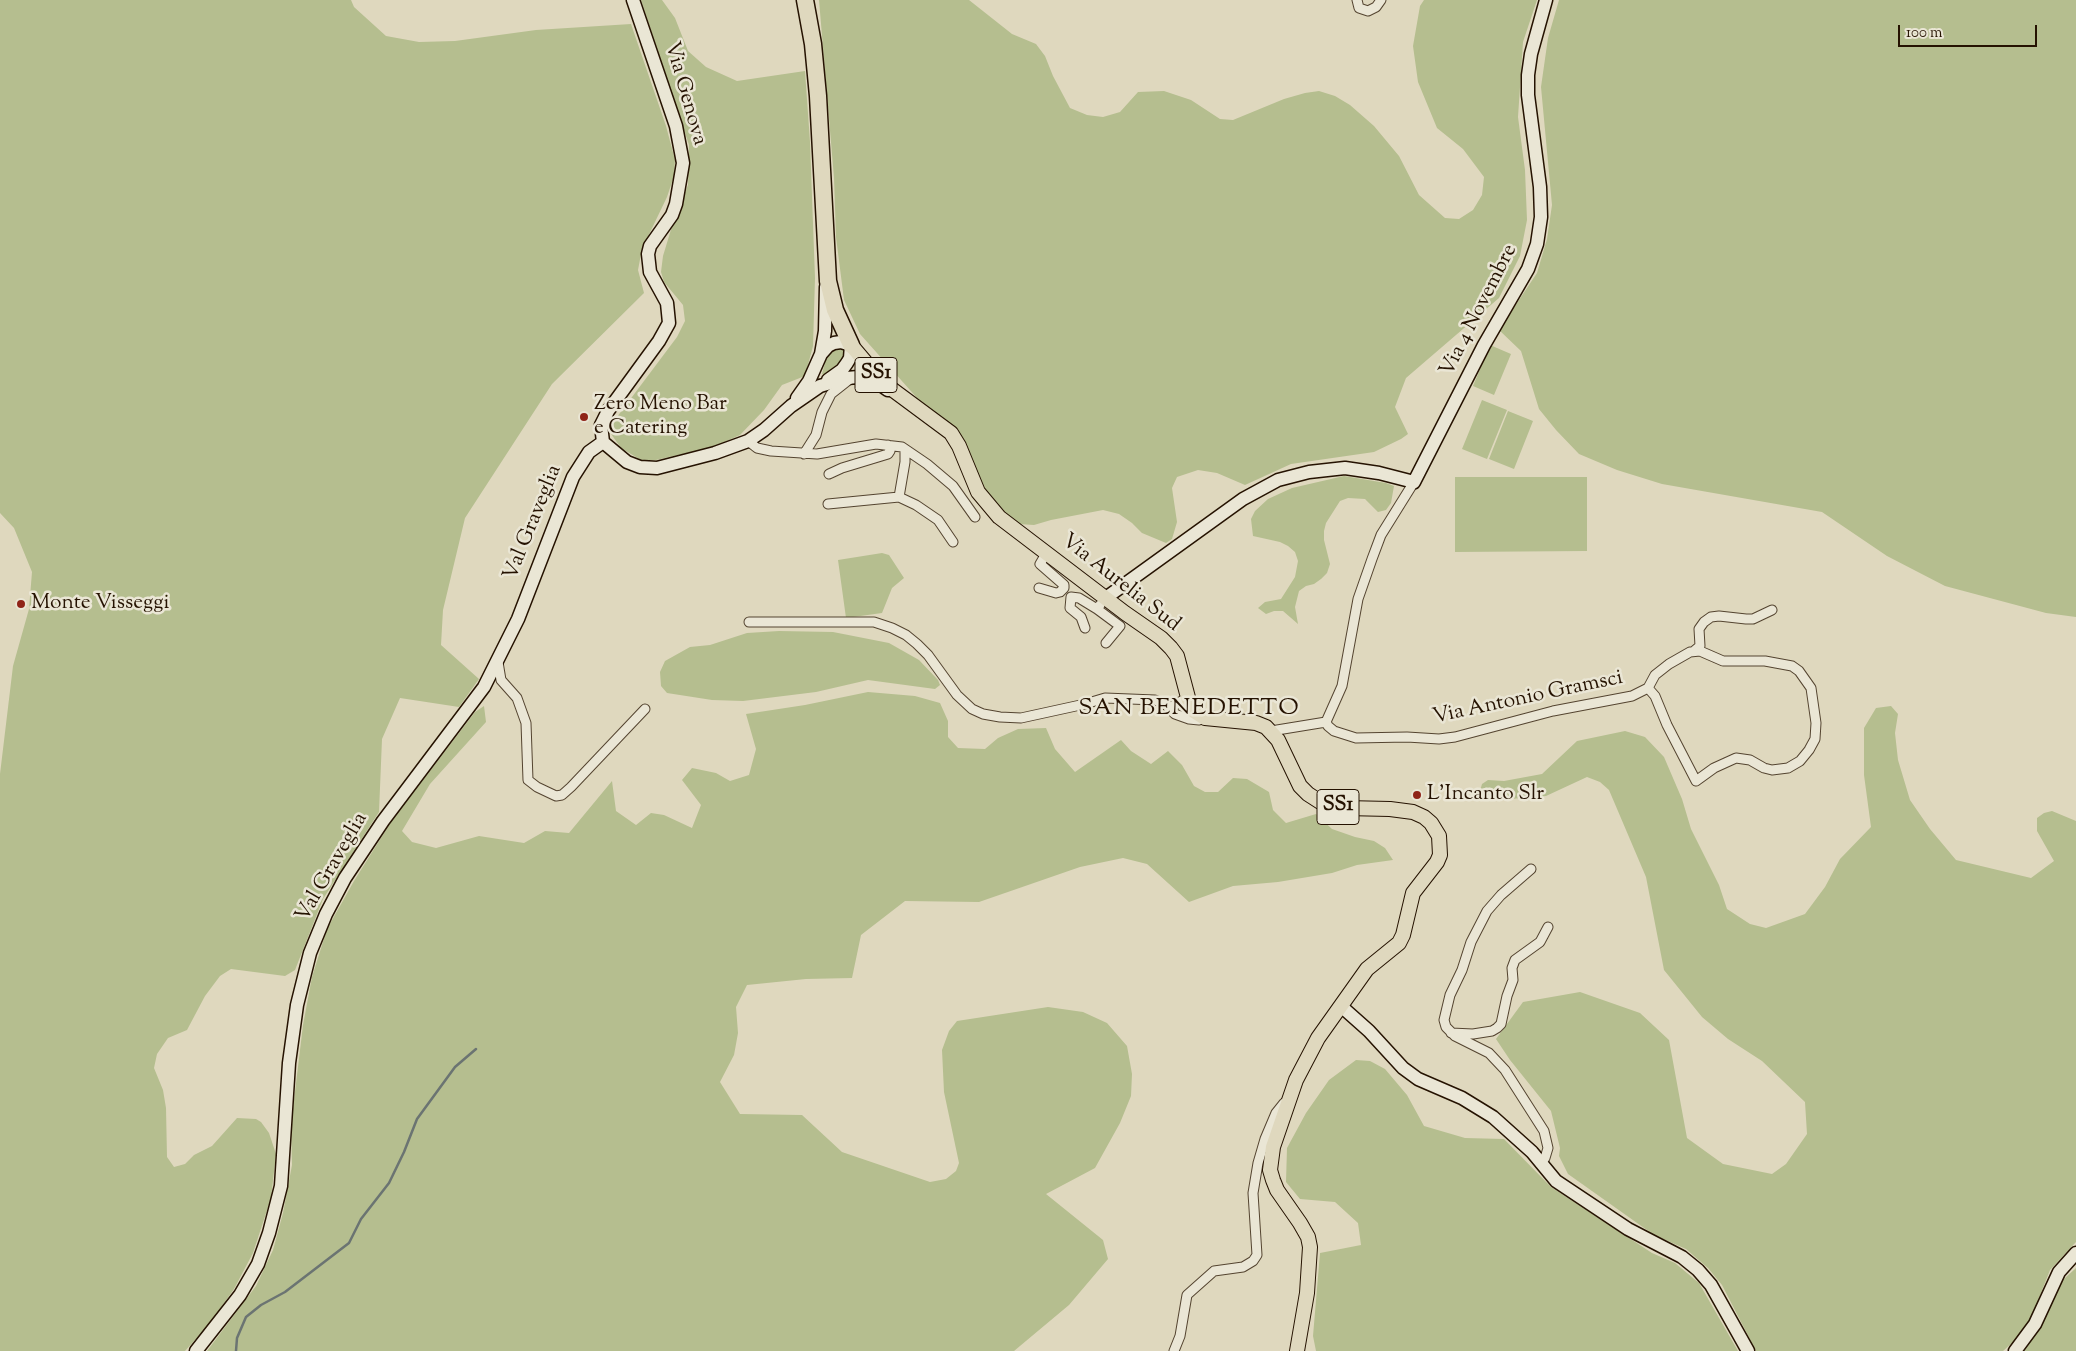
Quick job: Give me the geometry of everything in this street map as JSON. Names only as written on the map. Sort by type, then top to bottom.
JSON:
[{"type":"highway","points":[[804,0],[813,44],[818,96],[826,262],[835,310],[851,345]]},
{"type":"main road","name":"Via Genova","points":[[603,442],[601,425],[608,410],[659,341],[669,322],[667,303],[650,272],[648,254],[650,246],[672,215],[676,204],[683,163],[676,126],[633,0]]},
{"type":"main road","name":"Via 4 Novembre","points":[[1414,482],[1484,345],[1528,269],[1537,244],[1541,217],[1540,186],[1528,95],[1528,74],[1531,54],[1546,0]]},
{"type":"main road","points":[[821,354],[825,331],[826,262]]},
{"type":"main road","name":"SS1","points":[[791,406],[809,381],[821,354],[834,343],[841,342],[851,345],[873,371],[906,400]]},
{"type":"main road","name":"SS1","points":[[820,386],[842,370],[850,358],[851,345]]},
{"type":"main road","name":"Via Aurelia Sud","points":[[603,442],[628,462],[648,468],[657,468],[715,453],[748,441],[764,430],[791,406],[820,386],[851,378],[867,379],[878,383],[906,400],[951,433],[959,446],[976,488],[990,508],[1008,524],[1172,648],[1177,656],[1187,698],[1194,711],[1205,718]]},
{"type":"main road","name":"Val Graveglia","points":[[196,1351],[240,1295],[258,1264],[278,1202],[292,1033],[306,965],[317,934],[332,902],[360,854],[398,800],[484,687],[518,619],[573,477],[589,452],[603,442]]},
{"type":"main road","points":[[1107,597],[1244,499],[1278,480],[1309,472],[1345,468],[1379,472],[1414,482]]},
{"type":"main road","points":[[1205,718],[1256,723],[1270,731]]},
{"type":"main road","name":"SS1","points":[[1270,731],[1278,740],[1300,786],[1316,800],[1331,806],[1344,808],[1390,809],[1413,812],[1432,823],[1439,836],[1440,855],[1437,862],[1413,893],[1403,935],[1399,943],[1367,970],[1314,1046],[1289,1097],[1273,1147],[1270,1170],[1277,1190],[1300,1223],[1308,1237],[1310,1246],[1307,1293],[1297,1351]]},
{"type":"main road","points":[[1342,1006],[1369,1031],[1403,1068],[1418,1079],[1462,1098],[1493,1117],[1532,1152],[1556,1180],[1568,1189],[1644,1239],[1682,1258],[1698,1270],[1711,1285],[1748,1351]]},
{"type":"main road","points":[[2015,1351],[2035,1324],[2058,1272],[2076,1253]]},
{"type":"street","points":[[1357,0],[1359,8],[1368,11],[1376,7],[1381,0]]},
{"type":"street","points":[[804,454],[816,435],[822,412],[831,394],[851,378]]},
{"type":"street","points":[[748,441],[757,448],[804,454],[817,454],[876,444],[905,450],[927,464],[953,486],[960,493],[975,516]]},
{"type":"street","points":[[829,474],[842,468],[888,454],[890,451],[888,445]]},
{"type":"street","points":[[898,497],[905,462],[905,450]]},
{"type":"street","name":"Via 4 Novembre","points":[[1326,722],[1342,686],[1358,599],[1372,559],[1381,535],[1414,482]]},
{"type":"street","points":[[828,504],[898,497],[916,505],[938,520],[953,542]]},
{"type":"street","points":[[1038,588],[1056,593],[1064,588],[1064,585],[1040,564],[1047,552]]},
{"type":"street","points":[[1085,628],[1081,618],[1070,608],[1071,597],[1079,598],[1120,626],[1106,643]]},
{"type":"street","points":[[1097,609],[1107,597]]},
{"type":"street","points":[[1694,651],[1700,646],[1700,629],[1704,622],[1711,617],[1754,619],[1772,610]]},
{"type":"street","points":[[749,622],[874,622],[892,628],[906,635],[928,655],[957,695],[972,709],[983,714],[1021,718],[1105,698],[1155,700],[1169,708],[1174,714],[1189,720],[1205,718]]},
{"type":"street","name":"Via Antonio Gramsci","points":[[1326,722],[1334,731],[1356,738],[1407,737],[1440,739],[1455,737],[1552,711],[1623,699],[1648,688],[1655,675],[1685,654],[1694,651],[1703,652],[1723,661],[1766,661],[1792,666],[1799,671],[1811,688],[1816,723],[1815,739],[1800,761],[1788,768],[1778,770],[1764,768],[1745,758],[1736,758],[1714,768],[1696,780],[1667,725],[1655,696],[1648,688]]},
{"type":"street","points":[[498,662],[500,680],[518,698],[526,723],[528,780],[537,787],[556,796],[562,795],[571,787],[645,709]]},
{"type":"street","points":[[1169,708],[1187,698]]},
{"type":"street","points":[[1270,731],[1326,722]]},
{"type":"street","points":[[1531,869],[1487,911],[1471,942],[1462,970],[1446,1006],[1444,1020],[1451,1033],[1489,1053],[1505,1070],[1544,1131],[1548,1148],[1545,1158],[1540,1163]]},
{"type":"street","points":[[1451,1033],[1473,1034],[1492,1031],[1501,1024],[1507,996],[1513,980],[1512,968],[1515,960],[1540,942],[1548,927]]},
{"type":"street","points":[[1174,1351],[1180,1336],[1187,1295],[1214,1271],[1243,1267],[1253,1261],[1257,1255],[1253,1194],[1258,1163],[1265,1139],[1276,1113],[1289,1097]]},
{"type":"green space","points":[[0,0],[351,0],[354,7],[386,36],[419,42],[455,41],[536,30],[631,24],[666,126],[675,160],[674,176],[667,197],[642,249],[638,270],[644,293],[552,384],[465,518],[443,610],[441,645],[479,679],[459,707],[400,698],[382,739],[379,812],[323,899],[295,970],[285,976],[231,969],[220,976],[205,996],[187,1030],[168,1038],[157,1054],[154,1068],[163,1090],[166,1108],[167,1157],[174,1167],[185,1164],[194,1155],[212,1146],[237,1118],[256,1119],[261,1122],[269,1133],[276,1154],[271,1198],[253,1253],[234,1289],[210,1323],[185,1351],[0,1351],[0,774],[13,666],[29,609],[32,572],[14,528],[0,513]]},
{"type":"green space","points":[[641,0],[662,0],[675,18],[688,51],[706,67],[737,81],[805,71],[810,142],[815,278],[813,346],[805,376],[782,385],[764,410],[740,435],[713,447],[656,460],[641,460],[621,448],[609,431],[611,425],[677,337],[685,321],[683,305],[664,282],[661,272],[663,256],[673,223],[688,185],[689,145]]},
{"type":"green space","points":[[819,0],[969,0],[1012,34],[1036,44],[1045,56],[1070,108],[1087,115],[1103,117],[1120,112],[1138,92],[1164,91],[1191,100],[1220,119],[1233,120],[1284,99],[1305,93],[1319,91],[1335,96],[1350,105],[1374,126],[1399,156],[1419,195],[1445,218],[1459,219],[1473,210],[1482,195],[1484,177],[1463,149],[1437,128],[1418,82],[1413,46],[1420,6],[1424,0],[1537,0],[1523,42],[1518,117],[1525,170],[1527,220],[1520,256],[1499,298],[1406,378],[1395,407],[1408,434],[1401,439],[1374,452],[1291,464],[1245,485],[1217,473],[1198,470],[1177,477],[1172,488],[1177,522],[1172,539],[1166,543],[1142,533],[1119,514],[1103,510],[1034,525],[1018,524],[1004,514],[981,486],[964,442],[947,421],[926,408],[860,334],[844,300],[836,237],[834,178]]},
{"type":"green space","points":[[1559,0],[2076,0],[2076,617],[2046,613],[1945,586],[1887,556],[1822,512],[1662,484],[1617,470],[1579,454],[1556,430],[1539,409],[1521,351],[1499,330],[1537,273],[1547,239],[1552,205],[1541,87],[1548,38]]},
{"type":"green space","points":[[1490,345],[1511,354],[1494,395],[1473,386]]},
{"type":"green space","points":[[840,347],[847,349],[845,360],[825,376],[822,374],[826,359],[831,352]]},
{"type":"green space","points":[[1482,400],[1507,410],[1487,459],[1462,449]]},
{"type":"green space","points":[[1508,411],[1533,421],[1514,469],[1489,459]]},
{"type":"green space","points":[[1344,476],[1394,486],[1391,503],[1386,510],[1378,512],[1365,499],[1348,498],[1340,501],[1326,523],[1324,531],[1324,540],[1330,564],[1327,573],[1314,584],[1306,586],[1299,591],[1295,607],[1298,624],[1283,611],[1274,611],[1266,614],[1258,608],[1265,602],[1281,599],[1295,577],[1298,561],[1295,552],[1288,546],[1280,542],[1253,536],[1251,519],[1255,511],[1268,499],[1292,488]]},
{"type":"green space","points":[[1455,477],[1587,477],[1587,551],[1455,552]]},
{"type":"green space","points":[[882,553],[889,555],[904,578],[892,588],[882,613],[846,618],[838,560]]},
{"type":"green space","points":[[779,631],[833,632],[889,643],[919,660],[938,680],[940,685],[935,689],[868,680],[816,692],[743,701],[712,700],[667,693],[661,686],[660,672],[665,661],[690,647],[710,645],[747,633]]},
{"type":"green space","points":[[868,692],[915,696],[940,703],[948,721],[948,737],[958,748],[985,749],[998,738],[1018,729],[1046,728],[1055,749],[1075,772],[1121,740],[1131,751],[1151,764],[1168,751],[1182,765],[1194,786],[1205,792],[1218,792],[1233,778],[1247,779],[1269,792],[1273,810],[1286,823],[1316,814],[1332,829],[1374,841],[1385,848],[1393,860],[1357,865],[1332,873],[1278,882],[1233,886],[1189,902],[1147,864],[1123,858],[1080,867],[979,902],[905,901],[861,935],[852,978],[806,979],[747,985],[736,1007],[738,1033],[734,1055],[720,1082],[740,1114],[802,1115],[842,1152],[930,1182],[946,1179],[956,1171],[959,1163],[944,1092],[942,1050],[949,1031],[957,1021],[1048,1007],[1083,1012],[1107,1023],[1127,1046],[1132,1074],[1131,1096],[1120,1123],[1095,1168],[1046,1194],[1103,1240],[1108,1259],[1069,1305],[1014,1351],[207,1351],[256,1286],[273,1250],[283,1213],[292,1165],[291,1125],[303,1025],[312,977],[327,929],[391,822],[475,712],[484,706],[486,722],[430,784],[402,831],[412,842],[436,848],[479,836],[524,843],[545,831],[569,833],[612,781],[616,811],[636,825],[651,813],[664,815],[692,828],[701,805],[682,780],[692,768],[716,773],[730,781],[749,775],[756,749],[746,714],[805,705]]},
{"type":"green space","points":[[1891,706],[1898,714],[1895,733],[1898,760],[1910,800],[1930,829],[1956,860],[2031,878],[2054,861],[2037,831],[2037,818],[2044,813],[2052,811],[2076,821],[2076,1242],[2050,1270],[2030,1321],[2003,1351],[1756,1351],[1722,1285],[1708,1268],[1686,1249],[1654,1235],[1568,1174],[1559,1156],[1560,1148],[1551,1111],[1510,1060],[1496,1039],[1523,1002],[1580,992],[1640,1013],[1669,1040],[1687,1138],[1723,1164],[1772,1174],[1786,1164],[1807,1134],[1805,1102],[1762,1061],[1728,1039],[1702,1017],[1664,970],[1646,877],[1609,790],[1600,782],[1587,777],[1546,796],[1510,799],[1494,797],[1480,791],[1482,784],[1488,780],[1504,781],[1542,774],[1577,741],[1625,731],[1645,737],[1664,757],[1682,799],[1691,829],[1719,885],[1727,909],[1750,924],[1766,928],[1805,914],[1825,887],[1840,859],[1871,827],[1864,775],[1864,728],[1876,708]]},
{"type":"green space","points":[[1356,1060],[1370,1061],[1385,1069],[1407,1095],[1424,1126],[1465,1138],[1504,1139],[1551,1187],[1652,1253],[1675,1263],[1699,1283],[1738,1351],[1316,1351],[1313,1336],[1320,1253],[1361,1245],[1358,1223],[1335,1202],[1300,1199],[1286,1182],[1287,1148],[1306,1113],[1329,1080]]},
{"type":"green space","points":[[2076,1268],[2076,1351],[2022,1351],[2064,1279]]},
{"type":"waterway","points":[[236,1351],[237,1338],[246,1317],[261,1305],[285,1292],[349,1243],[361,1219],[389,1183],[417,1119],[455,1067],[476,1049]]},
{"type":"place","name":"Zero Meno Bar e Catering","points":[[584,417]]},
{"type":"place","name":"Monte Visseggi","points":[[21,604]]},
{"type":"place","name":"L'Incanto Slr","points":[[1417,795]]},
{"type":"district","name":"SAN BENEDETTO","points":[[1189,710]]}]
